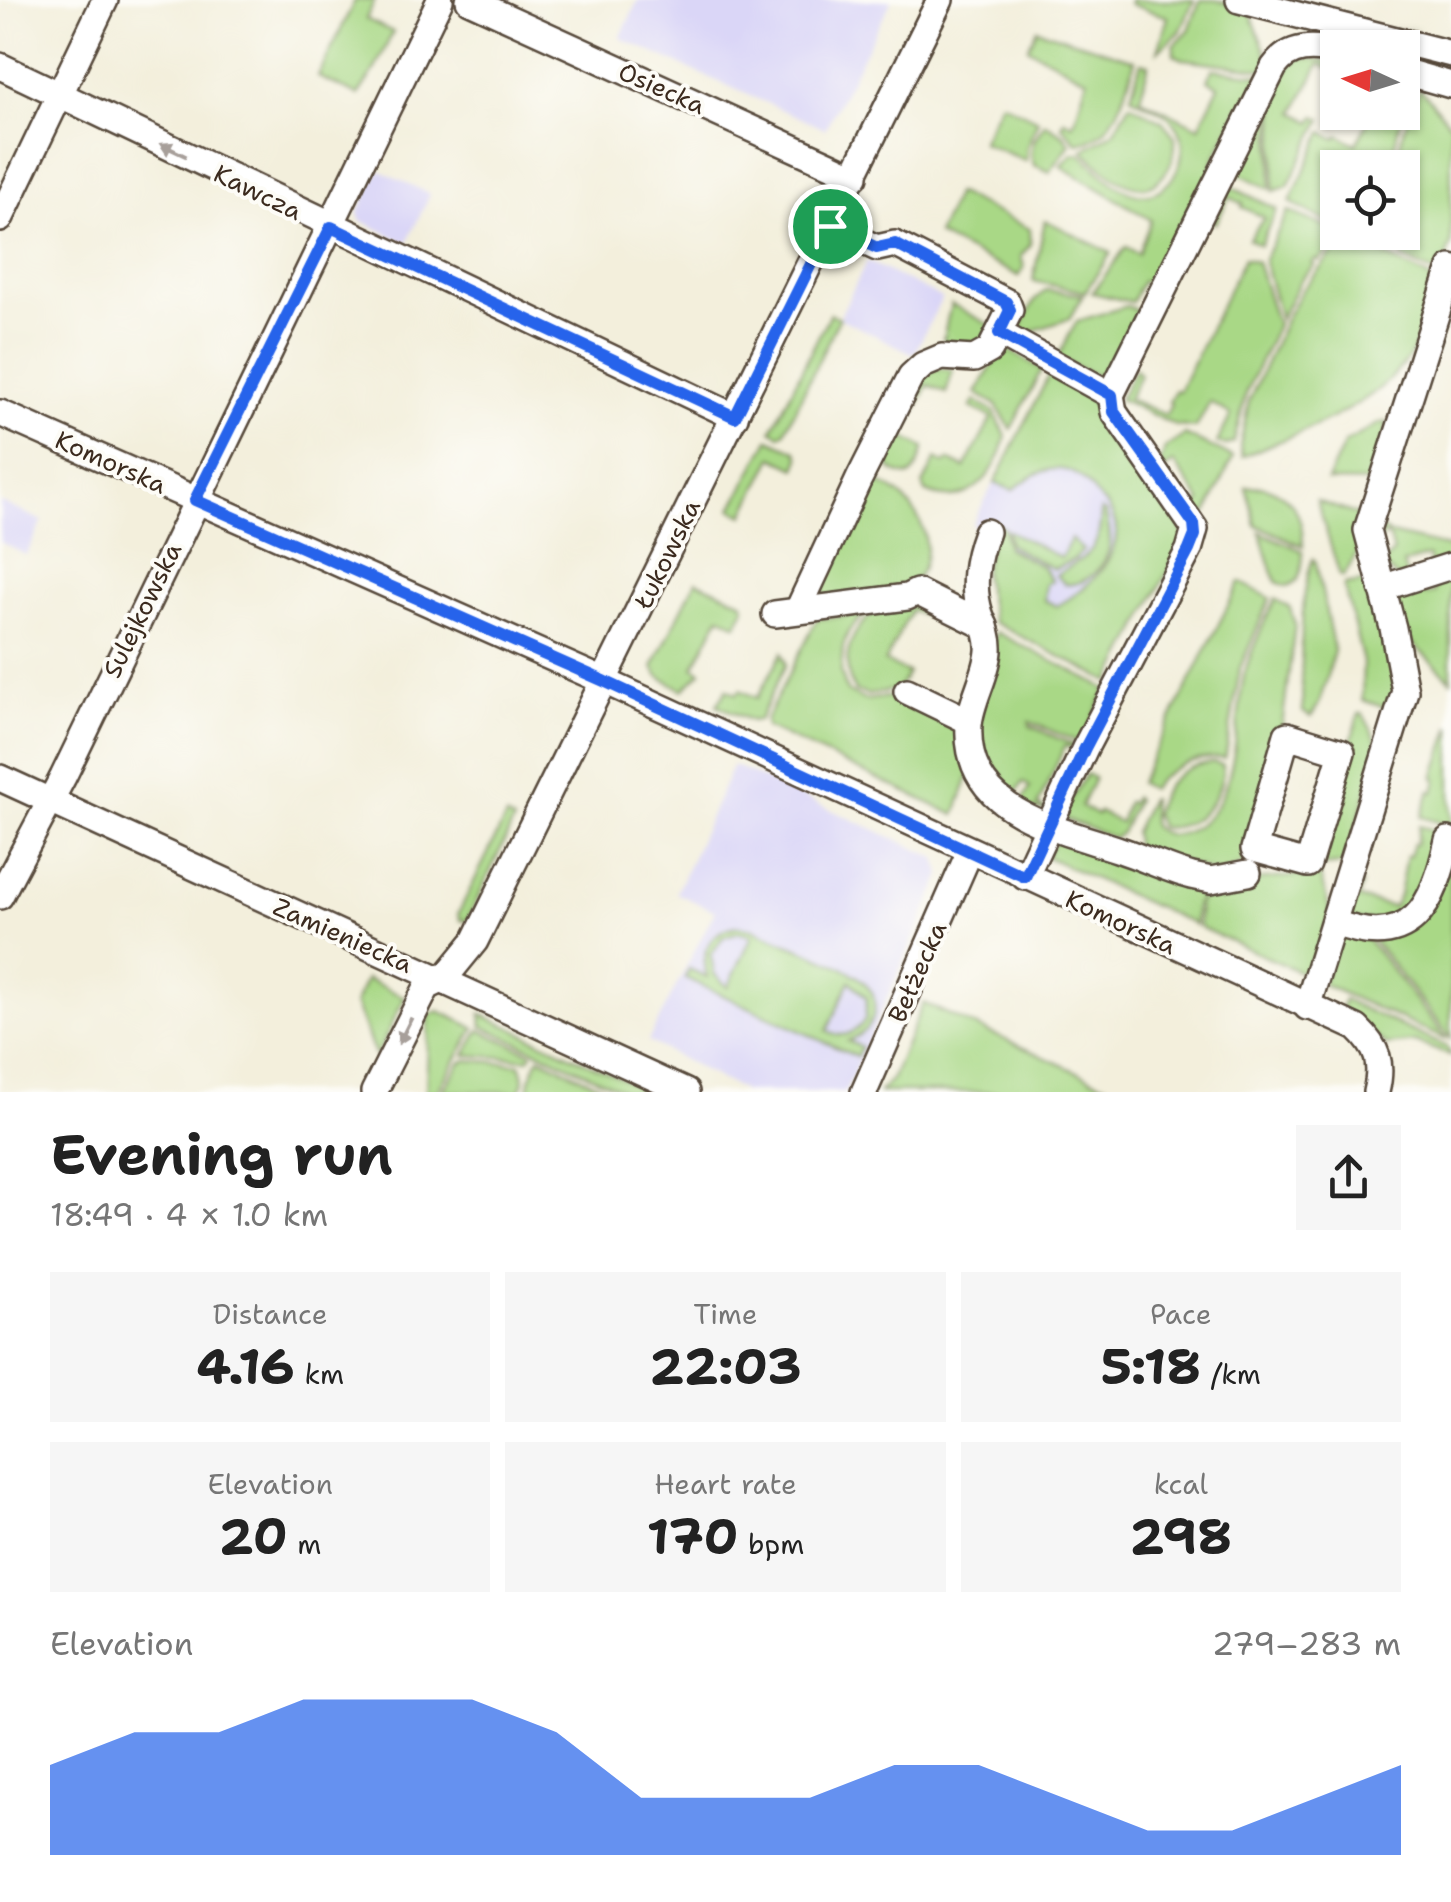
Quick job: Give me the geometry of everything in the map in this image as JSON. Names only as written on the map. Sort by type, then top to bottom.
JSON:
[{"type":"street","points":[[0,219],[105,0]]},
{"type":"street","name":"Sulejkowska","points":[[0,896],[50,801],[440,0]]},
{"type":"street","name":"Osiecka","points":[[470,0],[855,176]]},
{"type":"street","name":"Łukowska","points":[[374,1092],[427,987],[444,979],[474,941],[940,0]]},
{"type":"street","points":[[1239,0],[1331,30]]},
{"type":"street","points":[[1025,877],[1085,748],[1195,535],[1194,524],[1114,412],[1112,395],[1274,68],[1280,59],[1306,47],[1320,49]]},
{"type":"street","points":[[1420,49],[1451,54]]},
{"type":"street","name":"Kawcza","points":[[0,66],[735,417]]},
{"type":"street","points":[[1420,76],[1451,85]]},
{"type":"street","points":[[830,226],[877,248],[895,244],[1006,302],[1010,310],[990,350],[974,360],[942,357],[923,365],[911,376],[786,612],[906,597],[916,592],[986,626]]},
{"type":"street","points":[[1308,1007],[1405,691],[1367,530],[1451,268]]},
{"type":"street","points":[[999,333],[1112,395]]},
{"type":"street","name":"Komorska","points":[[0,413],[604,681],[1356,1028],[1372,1042],[1380,1058],[1376,1092]]},
{"type":"street","points":[[986,532],[975,576],[990,644],[969,721],[981,780],[1004,803],[1048,828],[1211,880],[1251,861],[1308,864],[1342,752],[1287,736],[1251,861]]},
{"type":"street","points":[[1382,588],[1451,566]]},
{"type":"street","points":[[907,691],[969,721]]},
{"type":"street","name":"Zamieniecka","points":[[0,778],[686,1092]]},
{"type":"street","points":[[1335,923],[1387,931],[1415,921],[1428,906],[1440,877],[1448,840]]},
{"type":"street","name":"Bełżecka","points":[[864,1092],[970,852]]},
{"type":"shaded area","points":[[638,0],[892,0],[825,129],[620,38]]},
{"type":"shaded area","points":[[379,170],[430,194],[407,243],[360,220],[358,213]]},
{"type":"shaded area","points":[[867,261],[942,298],[914,354],[839,318]]},
{"type":"shaded area","points":[[1045,384],[1174,517],[1099,663],[1000,618],[993,535],[972,525]]},
{"type":"shaded area","points":[[0,502],[43,521],[26,555],[0,542]]},
{"type":"shaded area","points":[[733,765],[937,858],[942,875],[845,1092],[745,1092],[648,1041],[715,911],[676,893]]},
{"type":"green space","points":[[355,0],[375,0],[366,19],[393,32],[358,95],[318,77]]},
{"type":"green space","points":[[1130,0],[1194,0],[1180,32],[1158,51],[1168,17],[1129,4]]},
{"type":"green space","points":[[1200,0],[1249,9],[1270,63],[1265,70],[1174,55],[1174,45],[1189,30]]},
{"type":"green space","points":[[1037,29],[1135,60],[1117,112],[1101,133],[1090,140],[1077,143],[1062,126],[1064,120],[1072,124],[1075,120],[1087,79],[1028,48]]},
{"type":"green space","points":[[1300,57],[1320,60],[1295,112],[1312,122],[1316,116],[1320,123],[1288,186],[1274,191],[1276,77]]},
{"type":"green space","points":[[1141,62],[1149,64],[1140,98],[1199,127],[1219,86],[1208,80],[1213,69],[1262,75],[1249,103],[1241,105],[1212,164],[1214,172],[1205,193],[1196,195],[1168,251],[1171,260],[1157,287],[1142,281],[1132,302],[1092,293],[1126,247],[1138,254],[1151,220],[1061,166],[1072,154],[1079,153],[1113,183],[1137,194],[1160,190],[1169,182],[1181,161],[1181,137],[1168,116],[1131,96]]},
{"type":"green space","points":[[1273,82],[1271,189],[1234,171]]},
{"type":"green space","points":[[1420,88],[1451,125],[1451,244],[1440,276],[1403,259],[1401,250],[1420,250],[1420,150],[1399,150],[1403,132],[1420,130]]},
{"type":"green space","points":[[1001,102],[1038,120],[1026,161],[981,142]]},
{"type":"green space","points":[[1130,104],[1162,121],[1175,137],[1167,171],[1154,184],[1144,187],[1122,181],[1083,150],[1114,132]]},
{"type":"green space","points":[[1045,123],[1064,135],[1070,144],[1050,172],[1034,165],[1032,154]]},
{"type":"green space","points":[[1364,130],[1398,130],[1394,150],[1320,150],[1320,218],[1290,202],[1323,132],[1356,144]]},
{"type":"green space","points":[[1231,187],[1277,209],[1260,245],[1249,239],[1264,218],[1229,197],[1216,223],[1207,219],[1224,189]]},
{"type":"green space","points":[[956,193],[1030,229],[1031,244],[1021,256],[1024,267],[1019,276],[937,235]]},
{"type":"green space","points":[[1288,211],[1320,224],[1320,250],[1329,250],[1312,263],[1280,319],[1264,260]]},
{"type":"green space","points":[[1045,220],[1111,253],[1085,292],[1033,281]]},
{"type":"green space","points":[[1335,250],[1374,250],[1437,282],[1417,342],[1386,383],[1316,426],[1242,457],[1240,446],[1249,401],[1302,290]]},
{"type":"green space","points":[[1244,258],[1257,262],[1277,325],[1247,390],[1234,442],[1217,443],[1231,415],[1210,402],[1196,428],[1176,426],[1119,399],[1135,369],[1140,375],[1128,399],[1166,415],[1169,402],[1175,390],[1179,391]]},
{"type":"green space","points":[[1046,290],[1083,295],[1069,319],[1020,335],[1018,332],[1035,300]]},
{"type":"green space","points":[[951,304],[992,326],[981,347],[948,346],[943,338]]},
{"type":"green space","points":[[1127,306],[1138,311],[1108,372],[1112,380],[1057,358],[1077,321]]},
{"type":"green space","points":[[830,313],[839,318],[780,435],[772,430]]},
{"type":"green space","points":[[1003,347],[1042,369],[1011,429],[995,404],[976,393]]},
{"type":"green space","points":[[934,368],[953,370],[947,390],[946,393],[928,385],[903,437],[924,448],[913,473],[899,474],[889,466],[885,451],[911,393]]},
{"type":"green space","points":[[1050,373],[1060,376],[1058,381],[1064,385],[1068,381],[1089,389],[1181,517],[1184,540],[1110,682],[993,622],[983,574],[993,527],[997,524],[1004,528],[1007,548],[1043,567],[1052,581],[1046,584],[1044,600],[1057,606],[1094,578],[1112,552],[1115,522],[1108,507],[1078,476],[1058,469],[1036,474],[1013,490],[995,483]]},
{"type":"green space","points":[[975,401],[994,412],[1006,436],[996,463],[967,493],[941,497],[926,492],[923,485],[936,459],[965,468],[992,418],[971,407]]},
{"type":"green space","points":[[1388,422],[1375,482],[1327,481],[1345,443]]},
{"type":"green space","points":[[1185,435],[1233,457],[1207,513],[1194,514],[1190,510],[1201,501],[1174,463],[1163,470],[1160,465],[1165,448]]},
{"type":"green space","points":[[769,439],[797,451],[800,458],[796,468],[773,457],[744,515],[732,509]]},
{"type":"green space","points":[[877,483],[898,493],[916,514],[926,540],[922,569],[901,593],[827,599],[819,585],[866,487]]},
{"type":"green space","points":[[1261,486],[1280,494],[1293,506],[1301,523],[1303,546],[1256,525],[1246,487]]},
{"type":"green space","points":[[1317,501],[1364,517],[1364,541],[1344,576],[1340,576]]},
{"type":"green space","points":[[1101,510],[1106,513],[1110,537],[1105,560],[1087,579],[1065,584],[1056,575],[1095,544]]},
{"type":"green space","points":[[1374,523],[1391,534],[1451,548],[1451,562],[1432,568],[1428,556],[1403,564],[1407,577],[1398,579],[1382,564],[1393,553],[1388,534],[1376,542]]},
{"type":"green space","points":[[1007,530],[1061,558],[1071,539],[1083,550],[1075,559],[1054,569],[1009,545]]},
{"type":"green space","points":[[1260,532],[1303,551],[1300,573],[1292,584],[1276,582]]},
{"type":"green space","points":[[1313,559],[1334,651],[1319,704],[1311,717],[1303,712],[1301,656],[1305,592]]},
{"type":"green space","points":[[1451,571],[1451,680],[1400,632],[1393,597],[1419,583],[1423,595],[1435,593],[1433,579]]},
{"type":"green space","points":[[696,581],[742,601],[745,608],[737,625],[720,616],[694,667],[701,672],[683,690],[659,676],[653,667]]},
{"type":"green space","points":[[1368,581],[1398,677],[1392,710],[1362,700],[1363,662],[1344,585]]},
{"type":"green space","points":[[1240,582],[1270,598],[1240,668],[1225,758],[1184,764],[1151,789],[1139,783]]},
{"type":"green space","points":[[1275,599],[1290,608],[1295,625],[1281,734],[1244,863],[1219,874],[1135,847],[1134,832],[1151,797],[1152,826],[1174,834],[1188,831],[1206,818],[1219,801],[1233,758],[1245,672]]},
{"type":"green space","points":[[891,604],[924,606],[925,616],[911,610],[885,662],[908,673],[898,689],[868,695],[855,691],[847,665],[852,639],[868,618]]},
{"type":"green space","points":[[864,614],[848,632],[843,647],[841,672],[847,691],[865,700],[901,695],[959,728],[971,772],[955,815],[766,727],[765,721],[817,619]]},
{"type":"green space","points":[[996,632],[1107,689],[1081,743],[1030,722],[1030,726],[1080,748],[1079,751],[1065,746],[1038,805],[1049,811],[1019,807],[1030,787],[1023,782],[1015,795],[1018,797],[989,780],[978,719]]},
{"type":"green space","points":[[782,653],[786,664],[759,720],[751,721],[717,705],[727,689],[757,698]]},
{"type":"green space","points":[[1359,714],[1363,714],[1380,746],[1346,864],[1320,866],[1316,857]]},
{"type":"green space","points":[[1451,726],[1451,826],[1421,817],[1430,791],[1434,792],[1434,778]]},
{"type":"green space","points":[[1213,762],[1223,765],[1222,777],[1204,811],[1184,824],[1159,827],[1154,814],[1167,785],[1191,767]]},
{"type":"green space","points":[[1086,774],[1094,778],[1081,806],[1097,815],[1099,812],[1120,823],[1127,802],[1131,803],[1134,797],[1136,800],[1121,833],[1114,838],[1060,817]]},
{"type":"green space","points":[[506,817],[514,821],[467,921],[461,920],[458,914]]},
{"type":"green space","points":[[1419,826],[1439,837],[1425,902],[1384,922],[1348,919],[1354,883],[1362,885],[1358,898],[1393,907],[1406,856],[1416,844]]},
{"type":"green space","points":[[1056,839],[1205,887],[1195,906],[1195,925],[1046,857]]},
{"type":"green space","points":[[1451,846],[1451,1039],[1368,934],[1395,933]]},
{"type":"green space","points":[[1319,873],[1331,913],[1311,977],[1199,927],[1198,904],[1211,885]]},
{"type":"green space","points":[[728,929],[753,929],[830,962],[866,984],[875,1010],[861,1034],[848,1041],[861,1047],[857,1057],[685,978],[689,969],[707,977],[705,959],[709,944]],"holes":[[[739,932],[752,936],[728,987],[714,974],[711,955],[723,937]],[[850,981],[867,998],[865,1019],[848,1034],[832,1034],[827,1031]]]},
{"type":"green space","points":[[1340,934],[1364,935],[1447,1040],[1322,984]]},
{"type":"green space","points":[[366,979],[405,997],[376,1057],[355,1003]]},
{"type":"green space","points":[[1344,1000],[1447,1047],[1451,1056],[1415,1042],[1386,1045],[1340,1010]]},
{"type":"green space","points":[[923,1003],[1107,1085],[1103,1092],[879,1092],[892,1078]]},
{"type":"green space","points":[[439,1011],[475,1028],[437,1092],[426,1092],[429,1015]]},
{"type":"green space","points":[[481,1014],[651,1092],[627,1092],[482,1026]]},
{"type":"green space","points":[[480,1030],[532,1053],[529,1059],[465,1055]]},
{"type":"green space","points":[[539,1057],[613,1092],[528,1092]]},
{"type":"green space","points":[[467,1060],[520,1064],[523,1085],[518,1092],[442,1092],[460,1063]]},
{"type":"route","points":[[830,226],[877,248],[895,244],[1006,302],[1010,310],[999,333],[1112,395],[1114,412],[1194,524],[1195,535],[1189,550],[1085,748],[1025,877],[604,681],[195,500],[331,227],[735,417],[830,226]]}]
